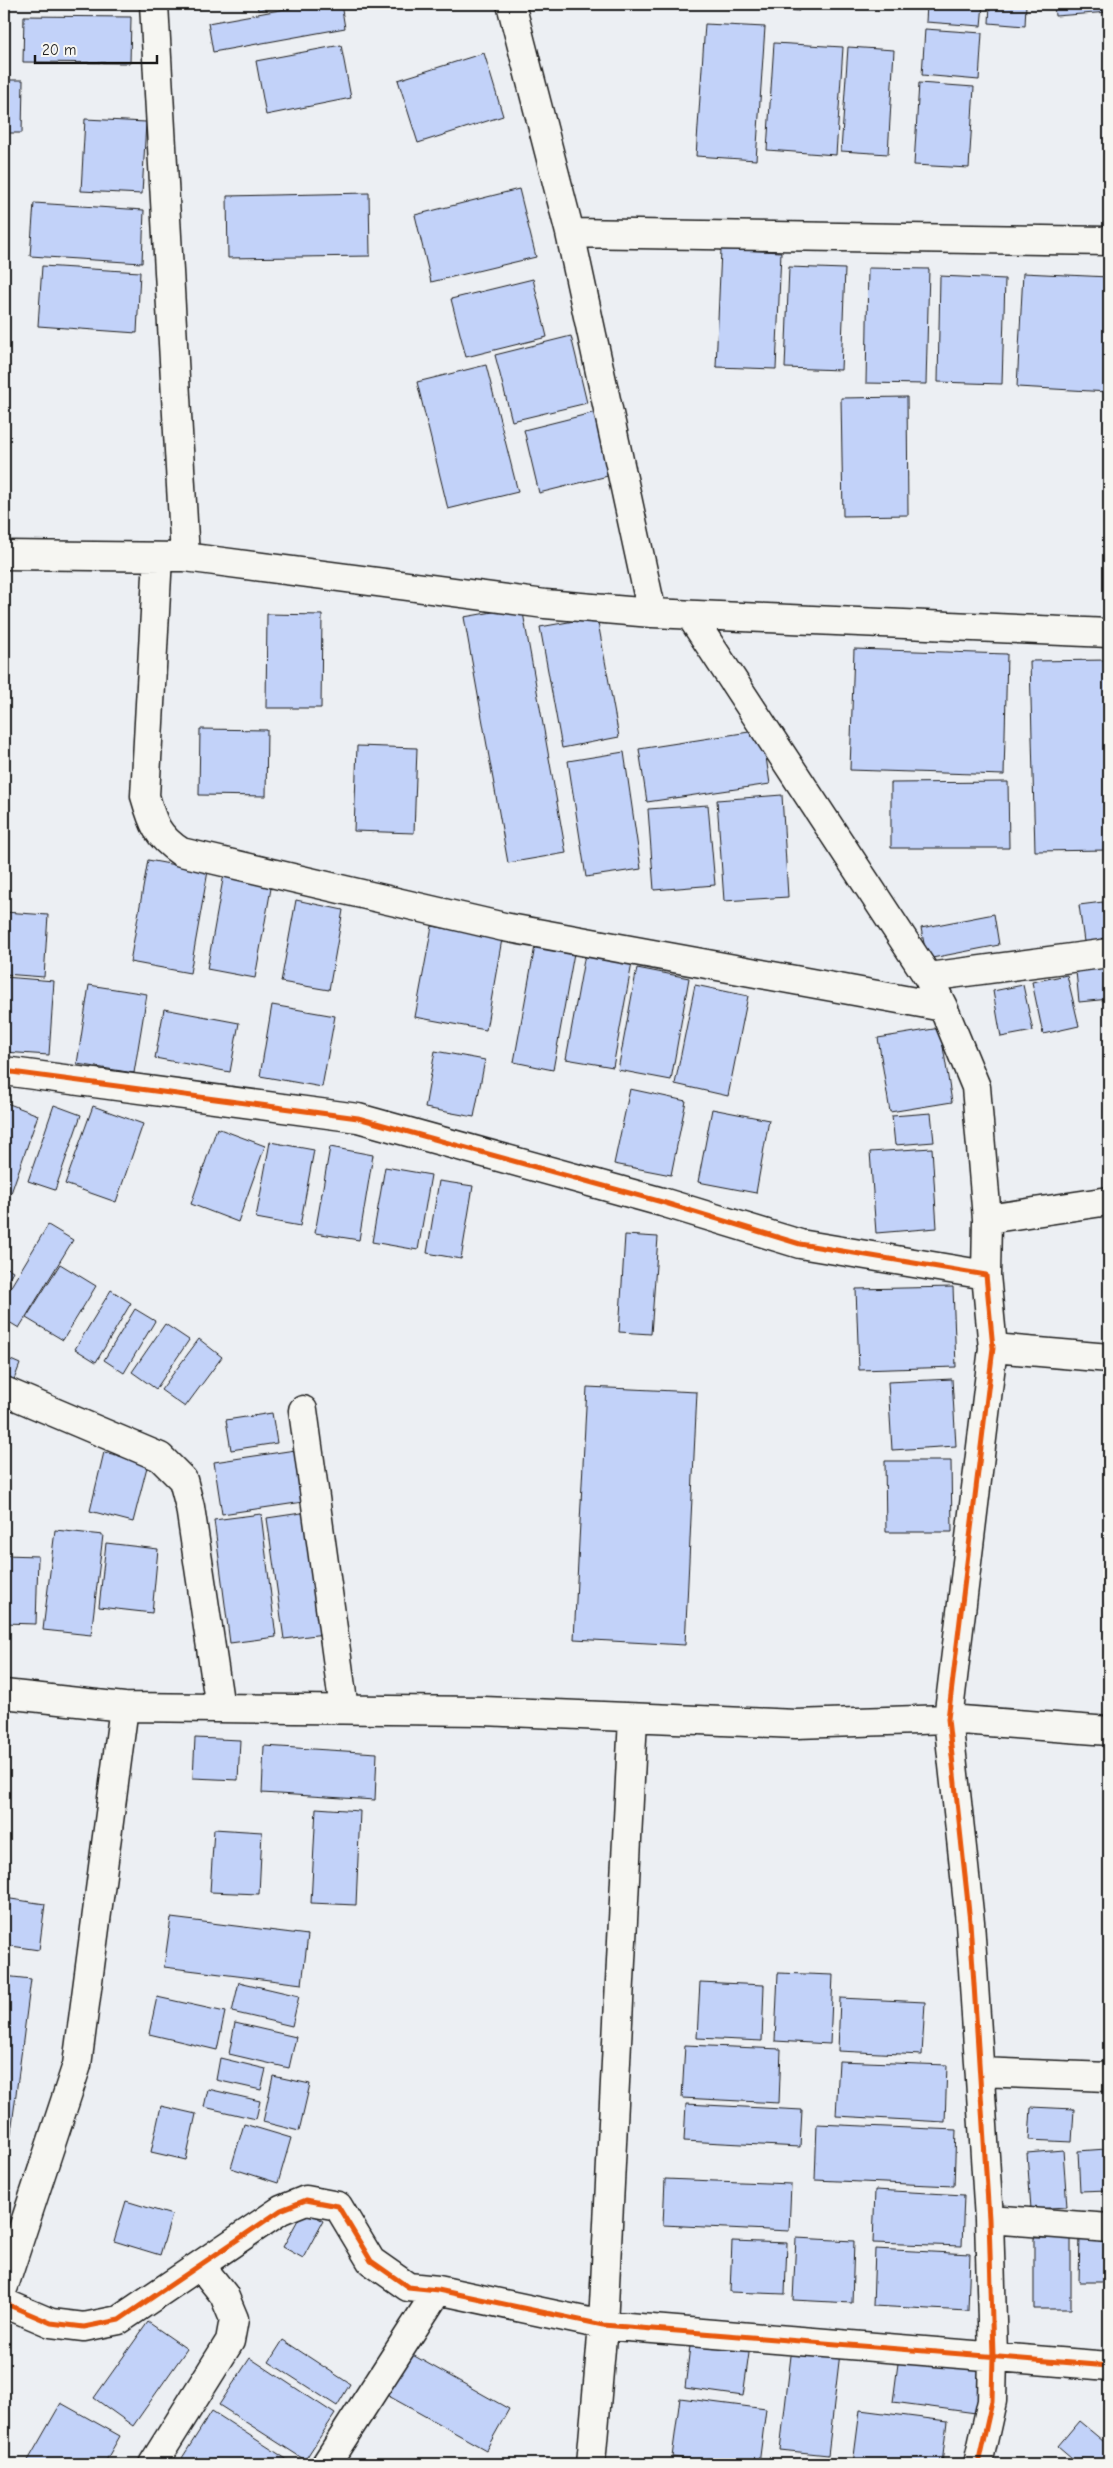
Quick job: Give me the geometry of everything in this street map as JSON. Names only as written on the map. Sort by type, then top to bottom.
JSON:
[{"type":"street","points":[[154,4],[172,557],[145,796],[151,816],[163,840],[182,852],[504,927],[943,1007]]},
{"type":"street","points":[[510,4],[570,233],[652,613]]},
{"type":"street","points":[[570,233],[1109,241]]},
{"type":"street","points":[[4,555],[172,557],[545,604],[652,613],[1109,633]]},
{"type":"street","points":[[690,615],[928,977],[943,1007],[976,1087],[987,1219],[986,1275],[993,1348],[948,1719],[970,1922],[989,2219],[993,2355],[992,2401],[978,2464]]},
{"type":"street","points":[[928,977],[1109,953]]},
{"type":"street","points":[[4,1071],[358,1118],[662,1202],[800,1244],[986,1275]]},
{"type":"street","points":[[987,1219],[1109,1201]]},
{"type":"street","points":[[993,1348],[1109,1358]]},
{"type":"street","points":[[4,1391],[160,1457],[183,1480],[190,1507],[220,1708]]},
{"type":"street","points":[[303,1410],[344,1709]]},
{"type":"street","points":[[4,1694],[124,1707],[483,1711],[796,1724],[948,1719],[1109,1731]]},
{"type":"street","points":[[4,2286],[77,2065],[124,1707]]},
{"type":"street","points":[[591,2464],[603,2325],[633,1718]]},
{"type":"street","points":[[980,2072],[1109,2077]]},
{"type":"street","points":[[4,2303],[51,2323],[84,2326],[119,2320],[281,2210],[306,2200],[338,2206],[371,2261],[408,2287],[438,2290],[603,2325],[993,2355],[1109,2366]]},
{"type":"street","points":[[989,2219],[1109,2228]]},
{"type":"street","points":[[153,2464],[230,2341],[234,2318],[224,2295],[200,2265]]},
{"type":"street","points":[[326,2464],[438,2290]]},
{"type":"building","points":[[257,4],[289,4],[258,10]]},
{"type":"building","points":[[313,4],[341,4],[345,28],[213,52],[208,23]]},
{"type":"building","points":[[669,4],[731,4],[731,8]]},
{"type":"building","points":[[742,4],[799,4],[799,11],[742,6]]},
{"type":"building","points":[[927,4],[983,4],[981,26],[926,22]]},
{"type":"building","points":[[990,4],[1026,4],[1025,26],[989,23]]},
{"type":"building","points":[[1054,4],[1109,4],[1109,12],[1055,16]]},
{"type":"building","points":[[24,16],[131,17],[130,63],[23,62]]},
{"type":"building","points":[[705,24],[765,27],[756,160],[696,156]]},
{"type":"building","points":[[925,29],[982,33],[979,80],[922,75]]},
{"type":"building","points":[[774,43],[843,47],[836,155],[767,150]]},
{"type":"building","points":[[341,45],[351,98],[266,115],[256,61]]},
{"type":"building","points":[[848,47],[894,50],[888,154],[841,151]]},
{"type":"building","points":[[484,53],[503,116],[418,143],[398,80]]},
{"type":"building","points":[[4,80],[23,80],[22,133],[4,133]]},
{"type":"building","points":[[919,83],[974,87],[969,168],[914,165]]},
{"type":"building","points":[[85,119],[146,122],[142,194],[81,191]]},
{"type":"building","points":[[519,189],[536,257],[431,282],[415,215]]},
{"type":"building","points":[[369,193],[370,256],[228,258],[227,196]]},
{"type":"building","points":[[34,203],[144,210],[142,263],[30,256]]},
{"type":"building","points":[[721,249],[781,252],[776,369],[716,367]]},
{"type":"building","points":[[42,266],[140,272],[137,333],[38,326]]},
{"type":"building","points":[[789,267],[845,269],[841,370],[785,368]]},
{"type":"building","points":[[868,268],[929,269],[926,384],[866,383]]},
{"type":"building","points":[[1023,273],[1109,277],[1109,392],[1017,387]]},
{"type":"building","points":[[940,276],[1005,279],[1002,384],[938,382]]},
{"type":"building","points":[[533,279],[547,337],[466,357],[451,299]]},
{"type":"building","points":[[571,336],[587,403],[512,421],[495,355]]},
{"type":"building","points":[[486,365],[518,492],[448,509],[417,382]]},
{"type":"building","points":[[907,397],[908,515],[843,516],[841,398]]},
{"type":"building","points":[[600,411],[616,474],[539,493],[524,430]]},
{"type":"building","points":[[4,574],[10,669],[4,669]]},
{"type":"building","points":[[522,607],[566,853],[508,863],[464,617]]},
{"type":"building","points":[[267,614],[322,615],[321,708],[266,708]]},
{"type":"building","points":[[597,617],[619,737],[562,748],[540,627]]},
{"type":"building","points":[[854,649],[1007,654],[1004,775],[850,770]]},
{"type":"building","points":[[1109,660],[1109,850],[1035,851],[1030,661]]},
{"type":"building","points":[[200,729],[267,730],[266,796],[199,795]]},
{"type":"building","points":[[762,730],[770,784],[647,802],[639,749]]},
{"type":"building","points":[[357,746],[417,748],[414,833],[354,831]]},
{"type":"building","points":[[624,752],[641,869],[586,877],[568,761]]},
{"type":"building","points":[[1008,782],[1009,848],[891,848],[891,783]]},
{"type":"building","points":[[782,795],[788,897],[724,901],[717,800]]},
{"type":"building","points":[[708,805],[715,885],[654,890],[648,809]]},
{"type":"building","points":[[148,860],[208,871],[190,973],[130,962]]},
{"type":"building","points":[[225,868],[273,877],[255,978],[207,969]]},
{"type":"building","points":[[296,900],[343,910],[329,990],[281,982]]},
{"type":"building","points":[[1103,902],[1109,946],[1085,949],[1079,905]]},
{"type":"building","points":[[4,912],[48,915],[44,977],[4,974]]},
{"type":"building","points":[[994,914],[999,945],[927,959],[921,928]]},
{"type":"building","points":[[432,926],[502,939],[486,1030],[415,1017]]},
{"type":"building","points":[[537,935],[576,942],[553,1070],[514,1062]]},
{"type":"building","points":[[585,954],[632,963],[613,1067],[566,1059]]},
{"type":"building","points":[[1109,967],[1109,999],[1079,1002],[1076,971]]},
{"type":"building","points":[[637,968],[689,978],[671,1080],[618,1070]]},
{"type":"building","points":[[1067,975],[1079,1026],[1043,1034],[1032,982]]},
{"type":"building","points":[[4,977],[54,981],[49,1055],[4,1052]]},
{"type":"building","points":[[89,985],[147,994],[134,1073],[77,1064]]},
{"type":"building","points":[[695,985],[748,996],[728,1096],[675,1084]]},
{"type":"building","points":[[1023,985],[1033,1031],[1001,1037],[993,991]]},
{"type":"building","points":[[272,1005],[335,1016],[322,1087],[260,1076]]},
{"type":"building","points":[[164,1009],[239,1023],[230,1072],[155,1058]]},
{"type":"building","points":[[940,1028],[952,1102],[890,1112],[878,1038]]},
{"type":"building","points":[[435,1051],[485,1060],[474,1117],[425,1108]]},
{"type":"building","points":[[630,1089],[686,1101],[671,1175],[614,1164]]},
{"type":"building","points":[[4,1102],[38,1115],[11,1193],[4,1191]]},
{"type":"building","points":[[54,1105],[81,1115],[55,1190],[28,1181]]},
{"type":"building","points":[[93,1106],[143,1124],[116,1202],[65,1184]]},
{"type":"building","points":[[712,1109],[769,1120],[756,1193],[698,1182]]},
{"type":"building","points":[[931,1113],[934,1142],[895,1145],[892,1116]]},
{"type":"building","points":[[217,1128],[265,1146],[238,1222],[191,1204]]},
{"type":"building","points":[[270,1142],[314,1150],[300,1226],[256,1218]]},
{"type":"building","points":[[330,1147],[373,1155],[359,1240],[315,1233]]},
{"type":"building","points":[[932,1148],[937,1228],[876,1233],[870,1152]]},
{"type":"building","points":[[385,1167],[431,1175],[418,1250],[372,1242]]},
{"type":"building","points":[[439,1181],[473,1186],[461,1259],[427,1253]]},
{"type":"building","points":[[48,1225],[73,1240],[19,1328],[4,1319],[4,1298]]},
{"type":"building","points":[[625,1235],[658,1237],[651,1334],[619,1332]]},
{"type":"building","points":[[60,1264],[96,1286],[63,1340],[26,1318]]},
{"type":"building","points":[[4,1266],[13,1271],[4,1287]]},
{"type":"building","points":[[953,1287],[956,1367],[859,1370],[856,1289]]},
{"type":"building","points":[[111,1290],[131,1303],[96,1362],[75,1349]]},
{"type":"building","points":[[135,1309],[155,1321],[124,1373],[104,1360]]},
{"type":"building","points":[[165,1324],[189,1340],[156,1389],[132,1372]]},
{"type":"building","points":[[199,1339],[222,1357],[185,1407],[161,1390]]},
{"type":"building","points":[[4,1357],[20,1364],[4,1406]]},
{"type":"building","points":[[952,1379],[956,1446],[892,1450],[888,1382]]},
{"type":"building","points":[[587,1387],[697,1392],[685,1645],[574,1639]]},
{"type":"building","points":[[272,1413],[277,1443],[231,1450],[226,1420]]},
{"type":"building","points":[[302,1449],[310,1501],[222,1514],[214,1462]]},
{"type":"building","points":[[104,1452],[148,1463],[133,1522],[90,1511]]},
{"type":"building","points":[[885,1461],[951,1461],[952,1532],[886,1532]]},
{"type":"building","points":[[315,1511],[332,1633],[284,1639],[267,1518]]},
{"type":"building","points":[[261,1514],[276,1637],[230,1643],[214,1520]]},
{"type":"building","points":[[55,1530],[103,1535],[91,1635],[43,1630]]},
{"type":"building","points":[[106,1543],[158,1549],[152,1613],[99,1607]]},
{"type":"building","points":[[4,1555],[38,1556],[36,1624],[4,1623]]},
{"type":"building","points":[[195,1738],[240,1740],[238,1780],[193,1778]]},
{"type":"building","points":[[264,1746],[377,1753],[375,1800],[262,1793]]},
{"type":"building","points":[[316,1808],[360,1811],[356,1905],[311,1903]]},
{"type":"building","points":[[214,1829],[262,1832],[259,1894],[210,1892]]},
{"type":"building","points":[[4,1898],[45,1904],[39,1950],[4,1945]]},
{"type":"building","points":[[171,1918],[308,1935],[302,1984],[164,1967]]},
{"type":"building","points":[[778,1973],[833,1975],[830,2044],[775,2041]]},
{"type":"building","points":[[4,1976],[31,1979],[10,2140],[4,2139]]},
{"type":"building","points":[[239,1982],[299,1996],[292,2026],[232,2012]]},
{"type":"building","points":[[700,1982],[764,1985],[762,2041],[697,2038]]},
{"type":"building","points":[[157,1997],[225,2012],[217,2050],[149,2034]]},
{"type":"building","points":[[840,1998],[925,2002],[922,2055],[838,2051]]},
{"type":"building","points":[[235,2023],[296,2037],[289,2068],[229,2054]]},
{"type":"building","points":[[685,2045],[781,2049],[779,2103],[682,2098]]},
{"type":"building","points":[[220,2058],[266,2069],[261,2090],[216,2080]]},
{"type":"building","points":[[839,2061],[947,2065],[945,2122],[836,2116]]},
{"type":"building","points":[[273,2076],[310,2084],[299,2131],[263,2122]]},
{"type":"building","points":[[208,2089],[260,2101],[256,2119],[204,2107]]},
{"type":"building","points":[[686,2104],[802,2110],[800,2147],[684,2141]]},
{"type":"building","points":[[161,2106],[196,2114],[186,2160],[151,2152]]},
{"type":"building","points":[[1031,2107],[1074,2109],[1072,2142],[1029,2140]]},
{"type":"building","points":[[244,2124],[291,2138],[278,2183],[231,2168]]},
{"type":"building","points":[[817,2124],[956,2130],[954,2186],[815,2180]]},
{"type":"building","points":[[1106,2149],[1108,2190],[1080,2191],[1078,2151]]},
{"type":"building","points":[[1063,2150],[1067,2207],[1031,2209],[1027,2153]]},
{"type":"building","points":[[665,2179],[791,2184],[789,2231],[663,2225]]},
{"type":"building","points":[[875,2190],[964,2195],[962,2246],[873,2243]]},
{"type":"building","points":[[126,2201],[172,2215],[160,2255],[114,2241]]},
{"type":"building","points":[[304,2209],[323,2221],[303,2258],[283,2247]]},
{"type":"building","points":[[1080,2235],[1109,2235],[1109,2282],[1079,2282]]},
{"type":"building","points":[[796,2238],[854,2241],[852,2303],[793,2300]]},
{"type":"building","points":[[1034,2238],[1071,2238],[1071,2309],[1034,2309]]},
{"type":"building","points":[[732,2241],[787,2243],[785,2294],[730,2292]]},
{"type":"building","points":[[875,2249],[970,2254],[968,2311],[873,2306]]},
{"type":"building","points":[[148,2322],[187,2349],[133,2426],[94,2398]]},
{"type":"building","points":[[691,2338],[750,2346],[743,2396],[685,2388]]},
{"type":"building","points":[[283,2340],[350,2384],[337,2406],[269,2362]]},
{"type":"building","points":[[792,2347],[840,2353],[828,2455],[780,2450]]},
{"type":"building","points":[[900,2348],[983,2360],[976,2413],[893,2402]]},
{"type":"building","points":[[409,2353],[509,2409],[486,2450],[385,2394]]},
{"type":"building","points":[[250,2358],[335,2414],[305,2460],[219,2405]]},
{"type":"building","points":[[680,2398],[766,2409],[759,2464],[728,2464],[672,2457]]},
{"type":"building","points":[[61,2403],[120,2436],[104,2464],[26,2464]]},
{"type":"building","points":[[860,2410],[947,2421],[942,2464],[853,2464]]},
{"type":"building","points":[[212,2411],[294,2464],[192,2464],[182,2458]]},
{"type":"building","points":[[1079,2421],[1109,2446],[1109,2464],[1079,2464],[1058,2446]]},
{"type":"cycle path","points":[[4,1071],[358,1118],[662,1202],[800,1244],[986,1275],[993,1348],[948,1719],[970,1922],[989,2219],[993,2355],[992,2401],[978,2464]]},
{"type":"cycle path","points":[[4,2303],[51,2323],[84,2327],[119,2320],[281,2210],[306,2200],[338,2206],[371,2261],[408,2287],[438,2290],[603,2325],[1109,2366]]}]
